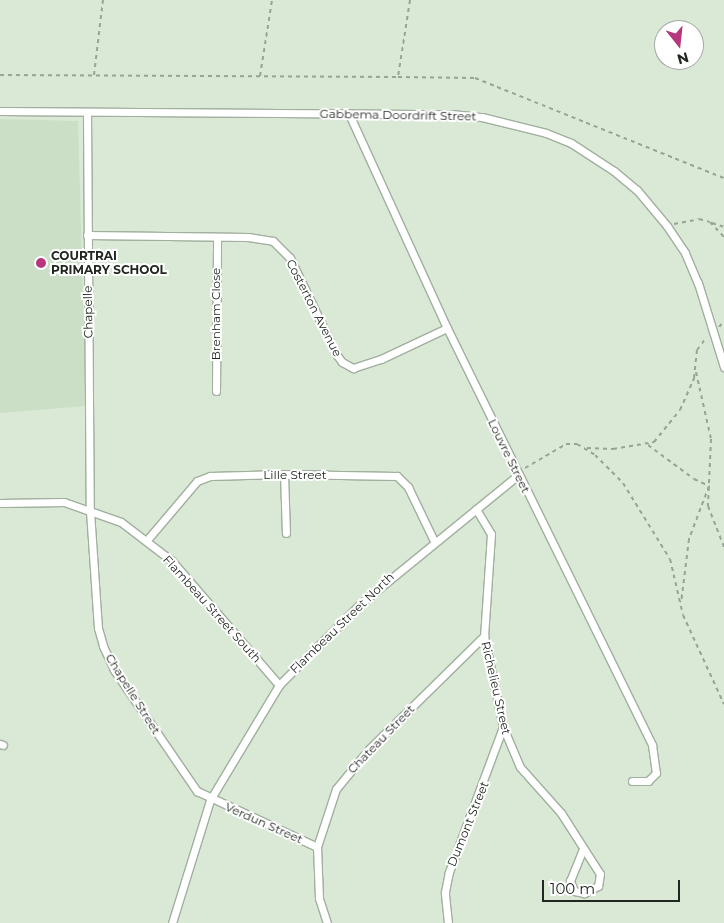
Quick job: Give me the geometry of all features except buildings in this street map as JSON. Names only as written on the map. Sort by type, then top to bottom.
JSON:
[{"type":"street","name":"Gabbema Doordrift Street","points":[[0,111],[482,117],[546,133],[571,143],[614,171],[638,190],[667,226],[692,268],[724,367]]},
{"type":"street","name":"Chapelle","points":[[87,112],[90,511]]},
{"type":"street","name":"Louvre Street","points":[[349,114],[447,328],[652,745],[656,773],[648,780],[632,781]]},
{"type":"street","name":"Costerton Avenue","points":[[87,235],[265,239],[280,245],[290,258],[336,354],[346,366],[370,364],[447,328]]},
{"type":"street","name":"Brenham Close","points":[[216,237],[216,391]]},
{"type":"street","points":[[284,474],[286,533]]},
{"type":"street","name":"Lille Street","points":[[147,540],[197,481],[210,476],[284,474],[397,476],[408,487],[434,541]]},
{"type":"street","name":"Flambeau Street North","points":[[172,923],[210,800],[279,685],[353,610],[434,541],[518,475]]},
{"type":"street","name":"Flambeau Street South","points":[[0,503],[64,502],[121,522],[147,540],[192,582],[279,685]]},
{"type":"street","name":"Richelieu Street","points":[[476,509],[491,534],[484,636],[503,727],[520,767],[561,812],[597,867],[601,880],[592,891],[584,893],[574,891],[570,881],[583,848]]},
{"type":"street","name":"Chapelle Street","points":[[90,511],[98,628],[103,646],[114,670],[190,781],[210,800]]},
{"type":"street","name":"Chateau Street","points":[[327,923],[319,898],[317,847],[327,808],[351,769],[484,636]]},
{"type":"street","name":"Dumont Street","points":[[448,923],[445,892],[449,872],[503,727]]},
{"type":"street","name":"Verdun Street","points":[[210,800],[317,847]]},
{"type":"path","points":[[94,76],[103,0]]},
{"type":"path","points":[[260,76],[272,0]]},
{"type":"path","points":[[398,77],[410,0]]},
{"type":"path","points":[[0,75],[475,78],[724,178]]},
{"type":"path","points":[[667,226],[699,219],[724,227]]},
{"type":"path","points":[[710,222],[724,237]]},
{"type":"path","points":[[518,475],[530,463],[566,444],[584,448],[648,445],[664,432],[680,410],[696,371],[698,350],[714,333]]},
{"type":"path","points":[[696,371],[711,439],[708,506],[724,547]]},
{"type":"path","points":[[648,445],[694,479],[709,486]]},
{"type":"path","points":[[584,448],[604,462],[635,498],[670,559],[680,605],[724,704]]},
{"type":"path","points":[[680,605],[689,539],[709,486]]},
{"type":"shaded area","name":"COURTRAI PRIMARY SCHOOL","points":[[0,119],[78,121],[86,406],[0,413]]},
{"type":"place","name":"COURTRAI PRIMARY SCHOOL","points":[[41,263]]}]
